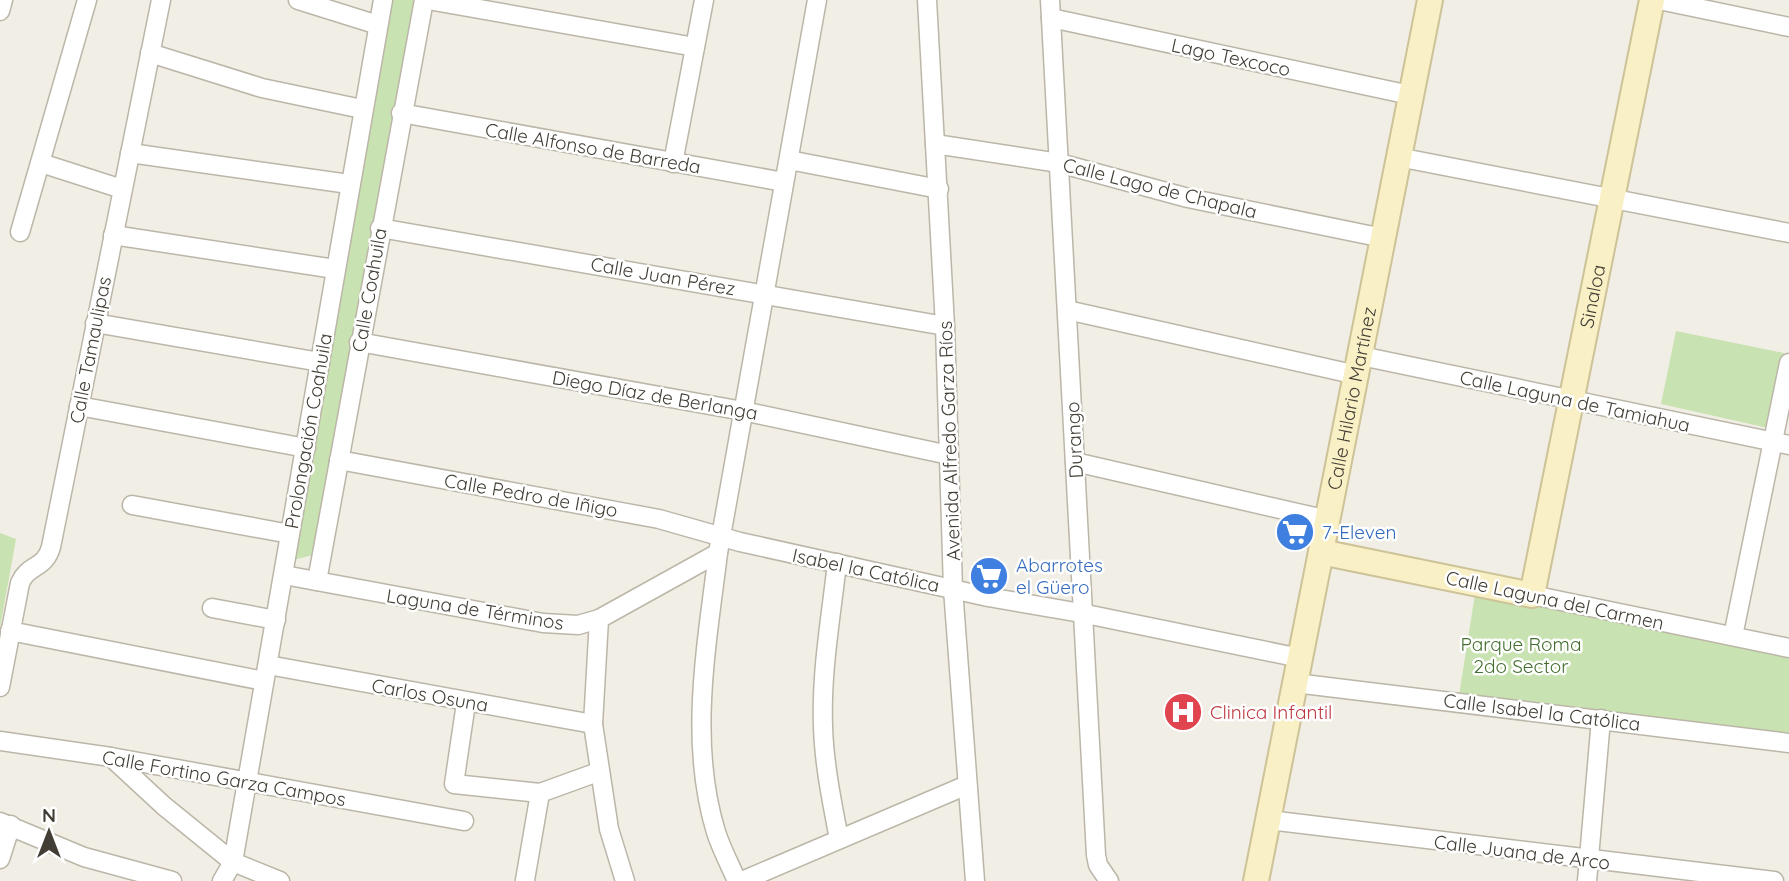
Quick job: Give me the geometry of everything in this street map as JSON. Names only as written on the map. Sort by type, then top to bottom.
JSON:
[{"type":"street","points":[[0,11],[3,0]]},
{"type":"street","points":[[20,232],[87,0]]},
{"type":"street","name":"Calle Tamaulipas","points":[[0,687],[23,576],[45,562],[49,553],[161,0]]},
{"type":"street","points":[[298,0],[378,25]]},
{"type":"street","name":"Prolongación Coahuila","points":[[233,862],[244,782],[284,575],[349,184],[383,0]]},
{"type":"street","points":[[426,0],[695,47]]},
{"type":"street","name":"Calle Coahuila","points":[[317,581],[401,113],[426,0]]},
{"type":"street","points":[[673,163],[704,0]]},
{"type":"street","points":[[817,0],[719,545],[702,692],[702,753],[716,833],[740,881],[967,785]]},
{"type":"street","name":"Avenida Alfredo Garza Ríos","points":[[927,0],[939,189],[953,589],[975,881]]},
{"type":"street","name":"Durango","points":[[1050,0],[1096,855],[1107,880]]},
{"type":"street","name":"Calle Hilario Martínez","points":[[1256,881],[1430,0]]},
{"type":"street","name":"Sinaloa","points":[[1532,595],[1652,0]]},
{"type":"street","points":[[1659,0],[1789,27]]},
{"type":"street","name":"Lago Texcoco","points":[[1051,19],[1410,95]]},
{"type":"street","points":[[150,53],[262,88],[362,110]]},
{"type":"street","name":"Calle Alfonso de Barreda","points":[[401,113],[784,182]]},
{"type":"street","name":"Calle Lago de Chapala","points":[[935,144],[1059,163],[1188,198],[1383,238]]},
{"type":"street","points":[[130,153],[349,184]]},
{"type":"street","points":[[1398,158],[1789,233]]},
{"type":"street","points":[[789,160],[939,189]]},
{"type":"street","points":[[41,163],[122,190]]},
{"type":"street","name":"Calle Juan Pérez","points":[[380,228],[945,326]]},
{"type":"street","points":[[113,235],[335,270]]},
{"type":"street","name":"Calle Laguna de Tamiahua","points":[[1068,310],[1359,365],[1570,401],[1781,444]]},
{"type":"street","points":[[95,323],[320,362]]},
{"type":"street","name":"Diego Díaz de Berlanga","points":[[359,342],[743,411],[949,455]]},
{"type":"street","points":[[1733,636],[1781,444],[1789,363]]},
{"type":"street","points":[[79,406],[306,449]]},
{"type":"street","name":"Calle Pedro de Iñigo","points":[[340,460],[659,519],[719,545]]},
{"type":"street","points":[[1075,461],[1328,520]]},
{"type":"street","points":[[132,505],[290,534]]},
{"type":"street","name":"Isabel la Católica","points":[[719,545],[837,563],[953,589],[1300,658]]},
{"type":"street","name":"Laguna de Términos","points":[[284,575],[543,623],[578,625],[599,619],[719,545]]},
{"type":"street","name":"Calle Laguna del Carmen","points":[[1321,552],[1789,648]]},
{"type":"street","points":[[837,563],[824,674],[823,727],[830,792],[839,839]]},
{"type":"street","points":[[212,608],[276,620]]},
{"type":"street","points":[[599,619],[593,724],[598,772],[614,850],[625,881]]},
{"type":"street","name":"Carlos Osuna","points":[[10,631],[593,724]]},
{"type":"street","name":"Calle Isabel la Católica","points":[[1295,683],[1789,743]]},
{"type":"street","points":[[466,702],[454,784],[540,793],[598,772]]},
{"type":"street","points":[[1587,881],[1601,719]]},
{"type":"street","name":"Calle Fortino Garza Campos","points":[[0,741],[111,757],[455,820]]},
{"type":"street","points":[[111,757],[171,812],[233,862],[280,881]]},
{"type":"street","points":[[525,880],[540,793]]},
{"type":"street","name":"Calle Juana de Arco","points":[[1269,820],[1590,861],[1774,881]]},
{"type":"street","points":[[0,859],[6,824],[84,857],[172,881]]},
{"type":"street","points":[[222,881],[233,862]]},
{"type":"green space","points":[[391,0],[424,0],[317,554],[293,560]]},
{"type":"green space","points":[[1676,331],[1784,353],[1768,428],[1661,404]]},
{"type":"green space","points":[[0,533],[16,539],[0,628]]},
{"type":"green space","name":"Parque Roma 2do Sector","points":[[1475,594],[1789,648],[1789,743],[1458,702]]},
{"type":"place","name":"7-Eleven","points":[[1295,532]]},
{"type":"place","name":"Abarrotes el Güero","points":[[989,576]]},
{"type":"place","name":"Clinica Infantil","points":[[1183,712]]}]
